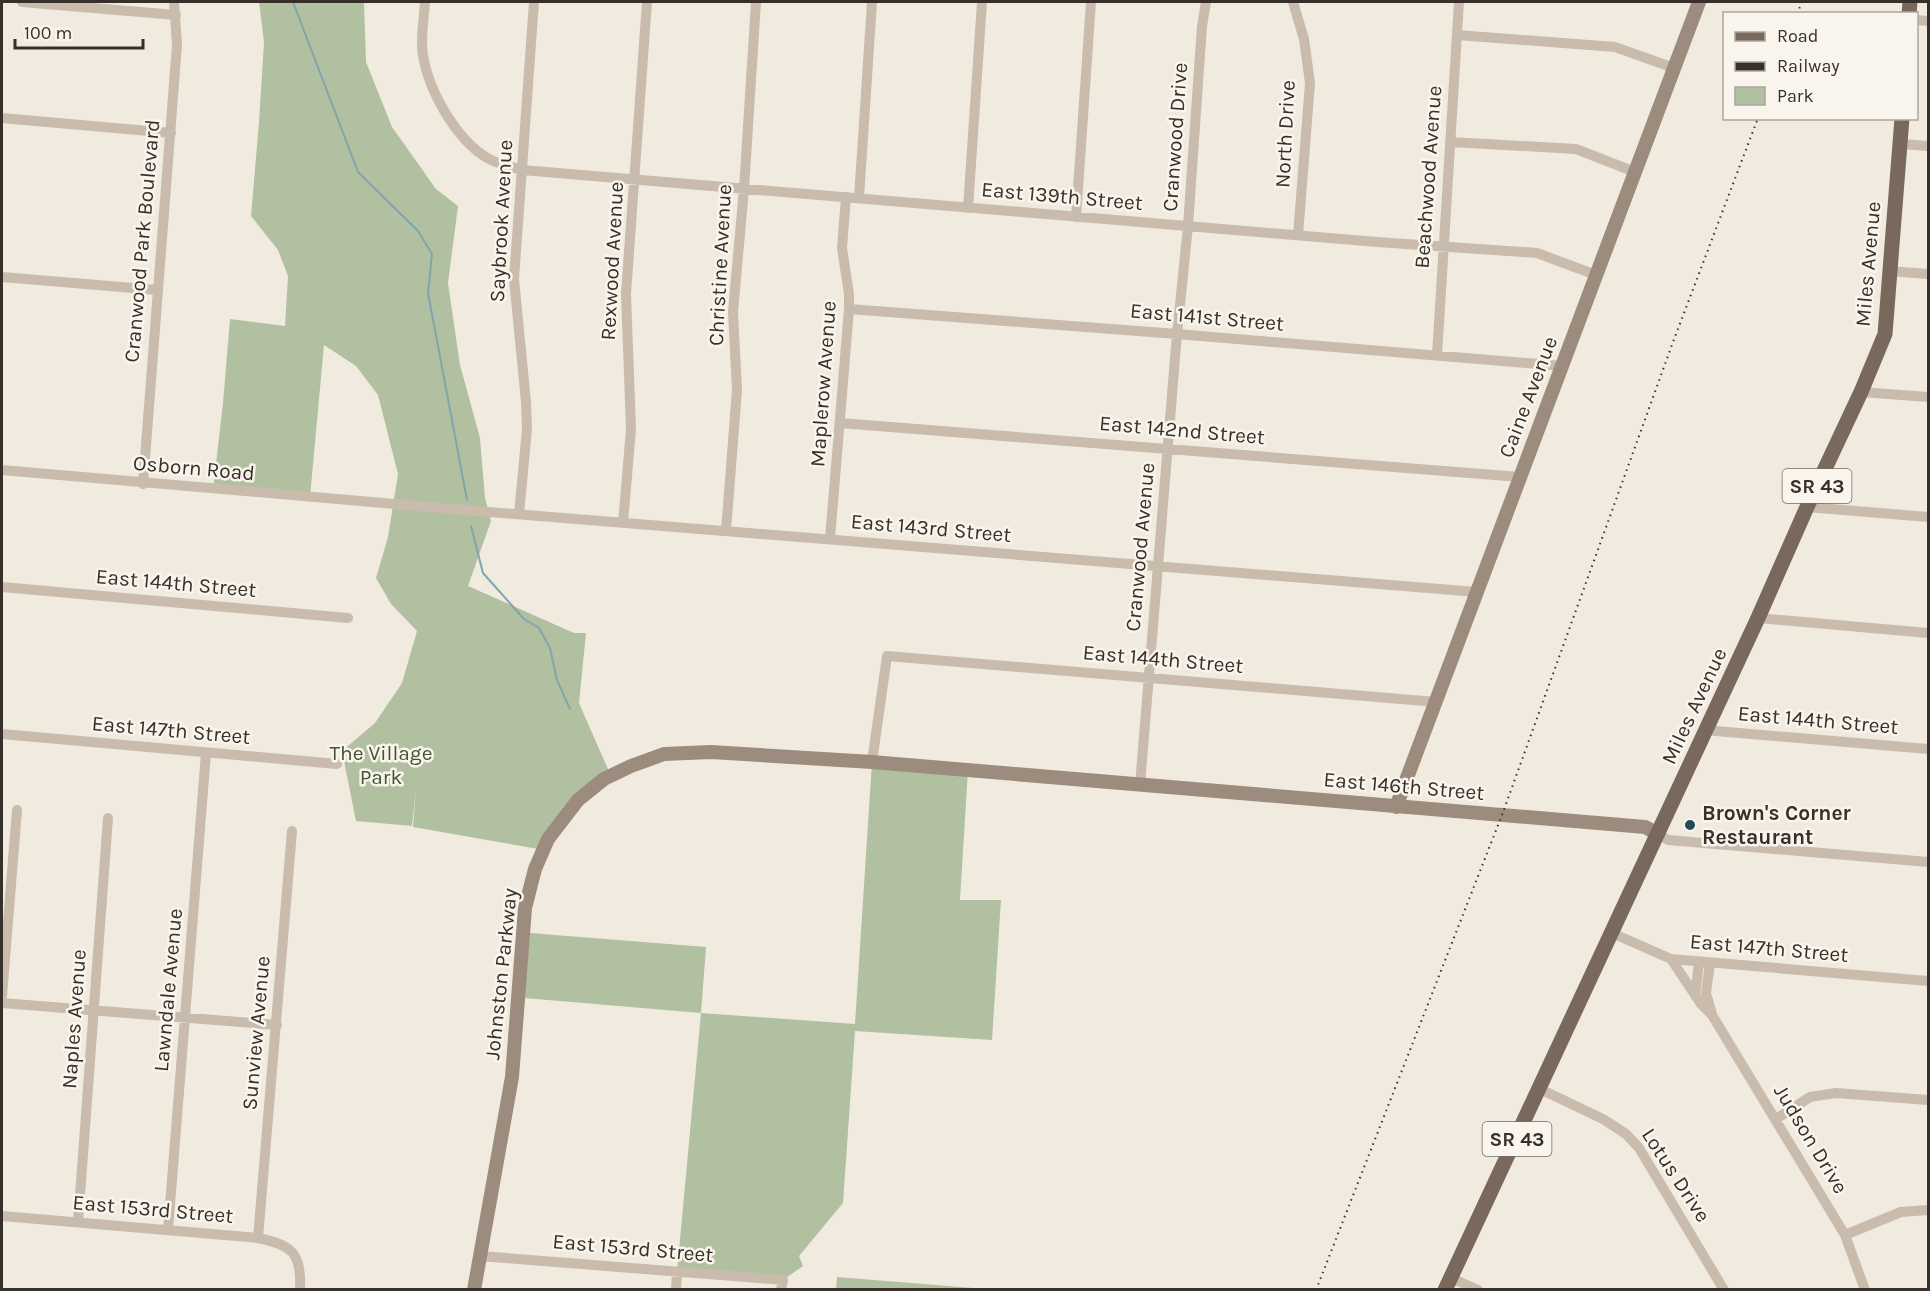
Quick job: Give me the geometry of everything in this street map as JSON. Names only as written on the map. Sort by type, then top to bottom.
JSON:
[{"type":"main road","name":"Miles Avenue","points":[[1448,1284],[1758,618],[1885,334],[1902,120]]},
{"type":"street","points":[[22,2],[176,15]]},
{"type":"street","name":"Cranwood Park Boulevard","points":[[142,484],[177,45],[174,2]]},
{"type":"street","name":"East 139th Street","points":[[425,2],[422,46],[438,102],[448,118],[474,146],[490,159],[522,170],[1537,253],[1596,275]]},
{"type":"street","name":"Saybrook Avenue","points":[[519,514],[527,429],[514,279],[534,2]]},
{"type":"street","name":"Rexwood Avenue","points":[[623,523],[631,429],[626,294],[647,2]]},
{"type":"street","name":"Christine Avenue","points":[[726,531],[737,390],[733,312],[744,189],[756,2]]},
{"type":"street","points":[[859,198],[872,2]]},
{"type":"street","points":[[968,208],[982,2]]},
{"type":"street","points":[[1076,217],[1091,2]]},
{"type":"street","name":"Cranwood Drive","points":[[1182,275],[1188,226],[1202,26],[1206,2]]},
{"type":"street","name":"North Drive","points":[[1293,2],[1304,39],[1310,83],[1298,235]]},
{"type":"street","name":"Beachwood Avenue","points":[[1437,355],[1459,2]]},
{"type":"street","name":"Caine Avenue","points":[[1396,807],[1699,2]]},
{"type":"street","points":[[1457,35],[1615,47],[1674,69]]},
{"type":"street","points":[[2,118],[171,133]]},
{"type":"street","points":[[1450,142],[1576,149],[1635,172]]},
{"type":"street","points":[[1900,144],[1929,146]]},
{"type":"street","name":"Maplerow Avenue","points":[[830,539],[849,309],[842,248],[846,197]]},
{"type":"street","points":[[1889,271],[1929,274]]},
{"type":"street","name":"Cranwood Avenue","points":[[1140,785],[1182,275]]},
{"type":"street","points":[[2,277],[157,290]]},
{"type":"street","name":"East 141st Street","points":[[849,309],[1562,366]]},
{"type":"street","points":[[1861,392],[1929,398]]},
{"type":"street","name":"East 142nd Street","points":[[840,423],[1520,477]]},
{"type":"street","name":"Osborn Road","points":[[2,470],[142,484],[383,503]]},
{"type":"street","name":"East 143rd Street","points":[[383,503],[1477,592]]},
{"type":"street","points":[[1807,507],[1929,517]]},
{"type":"street","name":"East 144th Street","points":[[2,587],[348,618]]},
{"type":"street","points":[[1758,618],[1929,633]]},
{"type":"street","name":"East 144th Street","points":[[873,762],[886,656],[1436,702]]},
{"type":"street","name":"East 144th Street","points":[[1704,730],[1929,748]]},
{"type":"street","name":"East 147th Street","points":[[2,734],[337,764]]},
{"type":"street","name":"Johnston Parkway","points":[[474,1290],[512,1077],[525,908],[536,869],[548,839],[560,822],[578,800],[604,779],[630,766],[664,754],[698,751],[873,762]]},
{"type":"street","name":"Lawndale Avenue","points":[[168,1230],[206,753]]},
{"type":"street","name":"East 146th Street","points":[[873,762],[1646,827],[1668,840],[1929,862]]},
{"type":"street","points":[[2,996],[17,810]]},
{"type":"street","name":"Naples Avenue","points":[[78,1222],[108,818]]},
{"type":"street","name":"Sunview Avenue","points":[[258,1238],[292,831]]},
{"type":"street","name":"East 147th Street","points":[[1612,933],[1671,959],[1929,981]]},
{"type":"street","name":"Judson Drive","points":[[1671,959],[1695,996],[1712,1015],[1845,1235],[1865,1290]]},
{"type":"street","points":[[1695,996],[1704,962]]},
{"type":"street","name":"Judson Drive","points":[[1704,962],[1706,993],[1712,1015]]},
{"type":"street","points":[[2,1003],[277,1024]]},
{"type":"street","name":"Lotus Drive","points":[[1540,1089],[1603,1119],[1626,1134],[1639,1148],[1724,1290]]},
{"type":"street","points":[[1776,1119],[1810,1098],[1836,1093],[1929,1100]]},
{"type":"street","points":[[1845,1235],[1901,1212],[1929,1210]]},
{"type":"street","name":"East 153rd Street","points":[[2,1216],[258,1238],[281,1243],[296,1255],[300,1290]]},
{"type":"street","name":"East 153rd Street","points":[[480,1256],[677,1272],[782,1285]]},
{"type":"street","points":[[676,1290],[677,1272]]},
{"type":"street","points":[[1448,1284],[1478,1290]]},
{"type":"green space","name":"The Village Park","points":[[259,2],[364,2],[366,62],[392,127],[436,189],[458,206],[448,283],[460,365],[480,438],[485,498],[491,521],[468,586],[574,633],[586,633],[579,703],[611,776],[604,779],[544,850],[413,827],[416,790],[412,826],[356,821],[342,751],[375,723],[402,683],[417,631],[391,604],[376,578],[388,537],[398,474],[378,395],[356,366],[324,345],[310,497],[213,490],[230,319],[285,326],[288,276],[278,250],[251,216],[264,42]]},
{"type":"green space","points":[[872,762],[968,770],[960,900],[1001,900],[992,1040],[855,1031],[843,1203],[799,1256],[803,1266],[783,1280],[677,1272],[701,1013],[855,1024]]},
{"type":"green space","points":[[530,933],[706,947],[701,1013],[524,998]]},
{"type":"green space","points":[[837,1277],[973,1288],[973,1289],[836,1289]]},
{"type":"waterway","points":[[293,2],[358,172],[418,231],[432,254],[428,293],[467,500]]},
{"type":"waterway","points":[[471,526],[483,573],[524,619],[539,628],[550,648],[557,680],[570,709]]},
{"type":"railway","points":[[1798,12],[1802,2]]},
{"type":"railway","points":[[1316,1290],[1502,815],[1673,342],[1757,120]]},
{"type":"place","name":"Brown's Corner Restaurant","points":[[1690,825]]}]
